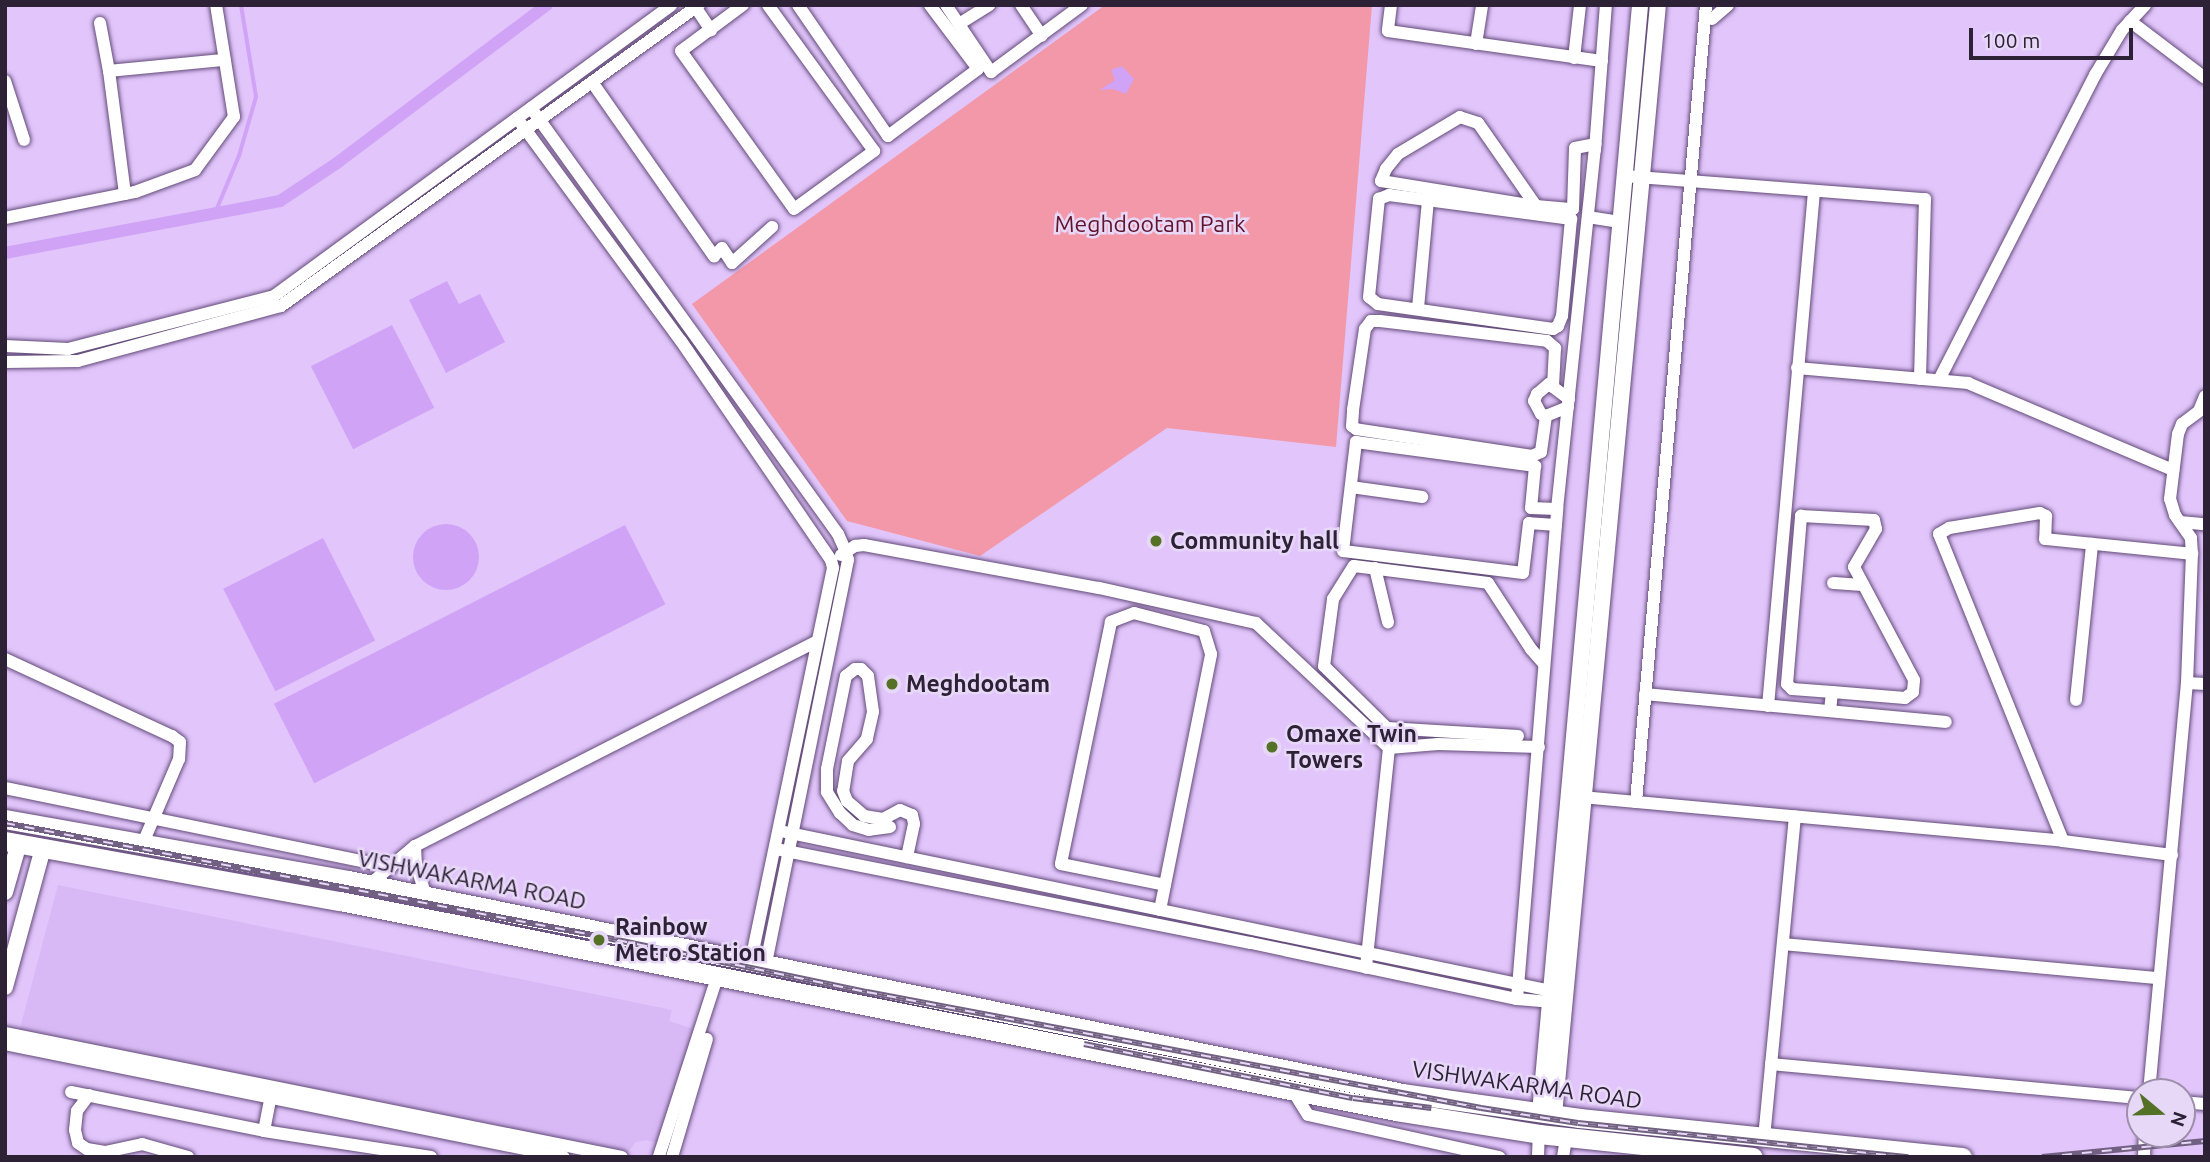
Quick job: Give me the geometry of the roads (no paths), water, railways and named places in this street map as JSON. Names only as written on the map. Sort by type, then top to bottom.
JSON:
[{"type":"main road","name":"VISHWAKARMA ROAD","points":[[5,819],[370,884],[1402,1093],[1547,1114],[1962,1157]]},
{"type":"main road","name":"VISHWAKARMA ROAD","points":[[12,842],[340,901],[1293,1091],[1539,1134],[1564,1147],[1754,1157]]},
{"type":"main road","points":[[1048,1042],[1054,1036],[1051,1022]]},
{"type":"main road","points":[[1090,1030],[1086,1042],[1091,1050]]},
{"type":"street","points":[[5,218],[125,194],[195,170],[234,117],[216,5]]},
{"type":"street","points":[[5,346],[68,349],[274,296],[671,5]]},
{"type":"street","points":[[720,5],[728,17]]},
{"type":"street","points":[[744,5],[681,51],[794,209],[874,151],[768,5]]},
{"type":"street","points":[[797,5],[888,136],[978,69],[930,5]]},
{"type":"street","points":[[946,5],[991,72],[1082,5]]},
{"type":"street","points":[[959,24],[989,5]]},
{"type":"street","points":[[1021,5],[1042,36]]},
{"type":"street","points":[[1391,5],[1388,31],[1602,61]]},
{"type":"street","points":[[1476,44],[1482,5]]},
{"type":"street","points":[[1574,58],[1580,5]]},
{"type":"street","points":[[1517,999],[1557,509],[1596,144],[1606,5]]},
{"type":"street","points":[[1547,1114],[1550,996],[1640,5]]},
{"type":"street","points":[[1547,1114],[1582,797],[1658,5]]},
{"type":"street","points":[[1636,802],[1706,5]]},
{"type":"street","points":[[1712,19],[1728,5]]},
{"type":"street","points":[[1939,380],[2095,75],[2130,21],[2145,5]]},
{"type":"street","points":[[5,362],[78,361],[281,306],[698,6],[711,30]]},
{"type":"street","points":[[2130,21],[2205,78]]},
{"type":"street","points":[[100,23],[125,194]]},
{"type":"street","points":[[109,71],[224,60]]},
{"type":"street","points":[[5,81],[24,140]]},
{"type":"street","points":[[592,82],[714,256],[722,248],[732,263],[772,227]]},
{"type":"street","points":[[531,108],[838,534],[848,561],[789,852],[759,963]]},
{"type":"street","points":[[1536,206],[1478,123],[1460,117],[1398,154],[1386,169],[1381,181],[1536,206],[1573,209],[1575,148],[1596,144]]},
{"type":"street","points":[[517,118],[681,341],[831,560],[833,568],[777,830],[759,963]]},
{"type":"street","points":[[1624,176],[1927,200],[1920,379]]},
{"type":"street","points":[[1768,706],[1814,192]]},
{"type":"street","points":[[1389,195],[1571,219],[1565,261],[1562,316],[1558,326],[1553,329],[1378,304],[1369,297],[1379,199],[1389,195]]},
{"type":"street","points":[[1418,308],[1428,201]]},
{"type":"street","points":[[1588,217],[1620,222]]},
{"type":"street","points":[[1565,261],[1584,262]]},
{"type":"street","points":[[1564,287],[1581,288]]},
{"type":"street","points":[[1546,416],[1541,452],[1532,456],[1356,429],[1352,426],[1353,410],[1366,329],[1371,321],[1380,321],[1548,341],[1555,348],[1553,387]]},
{"type":"street","points":[[1797,368],[1968,383],[2173,470]]},
{"type":"street","points":[[1546,416],[1541,414],[1534,401],[1543,387],[1549,384],[1569,403]]},
{"type":"street","points":[[2150,1078],[2187,683],[2192,554],[2191,538],[2171,506],[2173,470],[2180,427],[2199,411],[2205,396]]},
{"type":"street","points":[[1546,416],[1569,403]]},
{"type":"street","points":[[1356,442],[1535,466],[1523,573],[1343,551],[1351,487],[1356,442]]},
{"type":"street","points":[[1351,487],[1422,497]]},
{"type":"street","points":[[1531,508],[1557,509]]},
{"type":"street","points":[[2063,841],[1939,534],[1949,528],[2040,513],[2046,516],[2045,539],[2192,554]]},
{"type":"street","points":[[1784,514],[1874,520],[1876,529],[1854,566],[1914,680],[1913,692],[1905,698],[1792,689],[1787,684],[1801,516]]},
{"type":"street","points":[[2180,522],[2205,524]]},
{"type":"street","points":[[1529,523],[1556,525]]},
{"type":"street","points":[[2076,700],[2092,544]]},
{"type":"street","points":[[831,560],[845,550],[864,545],[1099,588],[1256,623],[1389,748],[1438,744],[1539,747]]},
{"type":"street","points":[[1518,736],[1387,728],[1324,666],[1333,599],[1354,566],[1488,583],[1531,649],[1545,664]]},
{"type":"street","points":[[1375,568],[1388,622]]},
{"type":"street","points":[[1833,583],[1863,585]]},
{"type":"street","points":[[1160,910],[1165,885],[1211,654],[1204,631],[1134,613],[1111,622],[1061,864],[1165,885]]},
{"type":"street","points":[[370,884],[415,846],[816,642]]},
{"type":"street","points":[[5,659],[180,742],[179,759],[143,843]]},
{"type":"street","points":[[890,825],[877,831],[862,829],[845,819],[827,792],[826,781],[846,676],[855,669],[861,669],[868,676],[873,712],[867,739],[856,750],[843,778],[847,801],[864,816],[890,825],[903,836],[911,832]]},
{"type":"street","points":[[2187,683],[2205,684]]},
{"type":"street","points":[[1830,711],[1832,692]]},
{"type":"street","points":[[1848,713],[1849,693]]},
{"type":"street","points":[[1645,694],[1946,722]]},
{"type":"street","points":[[833,742],[848,744],[856,750]]},
{"type":"street","points":[[1366,968],[1389,748]]},
{"type":"street","points":[[5,788],[391,867]]},
{"type":"street","points":[[1582,797],[2063,841],[2172,855]]},
{"type":"street","points":[[887,853],[890,825],[900,810],[909,812],[914,824],[906,857]]},
{"type":"street","points":[[1763,1138],[1795,816]]},
{"type":"street","points":[[777,830],[1518,983],[1550,996]]},
{"type":"street","points":[[12,842],[6,888],[31,892]]},
{"type":"street","points":[[415,846],[416,864],[426,896]]},
{"type":"street","points":[[5,987],[43,848]]},
{"type":"street","points":[[774,849],[1517,999],[1550,996]]},
{"type":"street","points":[[311,873],[316,850]]},
{"type":"street","points":[[1033,900],[1037,884]]},
{"type":"street","points":[[1783,944],[2158,978]]},
{"type":"street","points":[[650,1157],[660,1156],[721,978]]},
{"type":"street","points":[[672,1157],[721,978]]},
{"type":"street","points":[[5,1033],[622,1157]]},
{"type":"street","points":[[5,1044],[270,1100],[564,1157]]},
{"type":"street","points":[[1771,1064],[2126,1097]]},
{"type":"street","points":[[1293,1091],[1308,1115],[1499,1157]]},
{"type":"street","points":[[71,1092],[264,1131],[399,1155],[431,1157]]},
{"type":"street","points":[[89,1095],[77,1111],[75,1130],[78,1143],[87,1149],[105,1152],[142,1144],[188,1157]]},
{"type":"street","points":[[264,1131],[270,1100]]},
{"type":"street","points":[[1538,1157],[1539,1134]]},
{"type":"waterway","points":[[216,211],[239,156],[256,97],[241,5]]},
{"type":"waterway","points":[[5,253],[280,201],[337,163],[547,5]]},
{"type":"railway","points":[[5,823],[598,936],[867,992],[1481,1108],[1578,1123],[1908,1157]]},
{"type":"railway","points":[[1084,1044],[1353,1098],[1431,1108]]},
{"type":"railway","points":[[2042,1157],[2205,1141]]},
{"type":"place","name":"Community hall","points":[[1156,541]]},
{"type":"place","name":"Meghdootam","points":[[892,684]]},
{"type":"place","name":"Omaxe Twin Towers","points":[[1272,747]]},
{"type":"place","name":"Rainbow Metro Station","points":[[599,940]]},
{"type":"park label","name":"Meghdootam Park","points":[[1150,224]]}]
